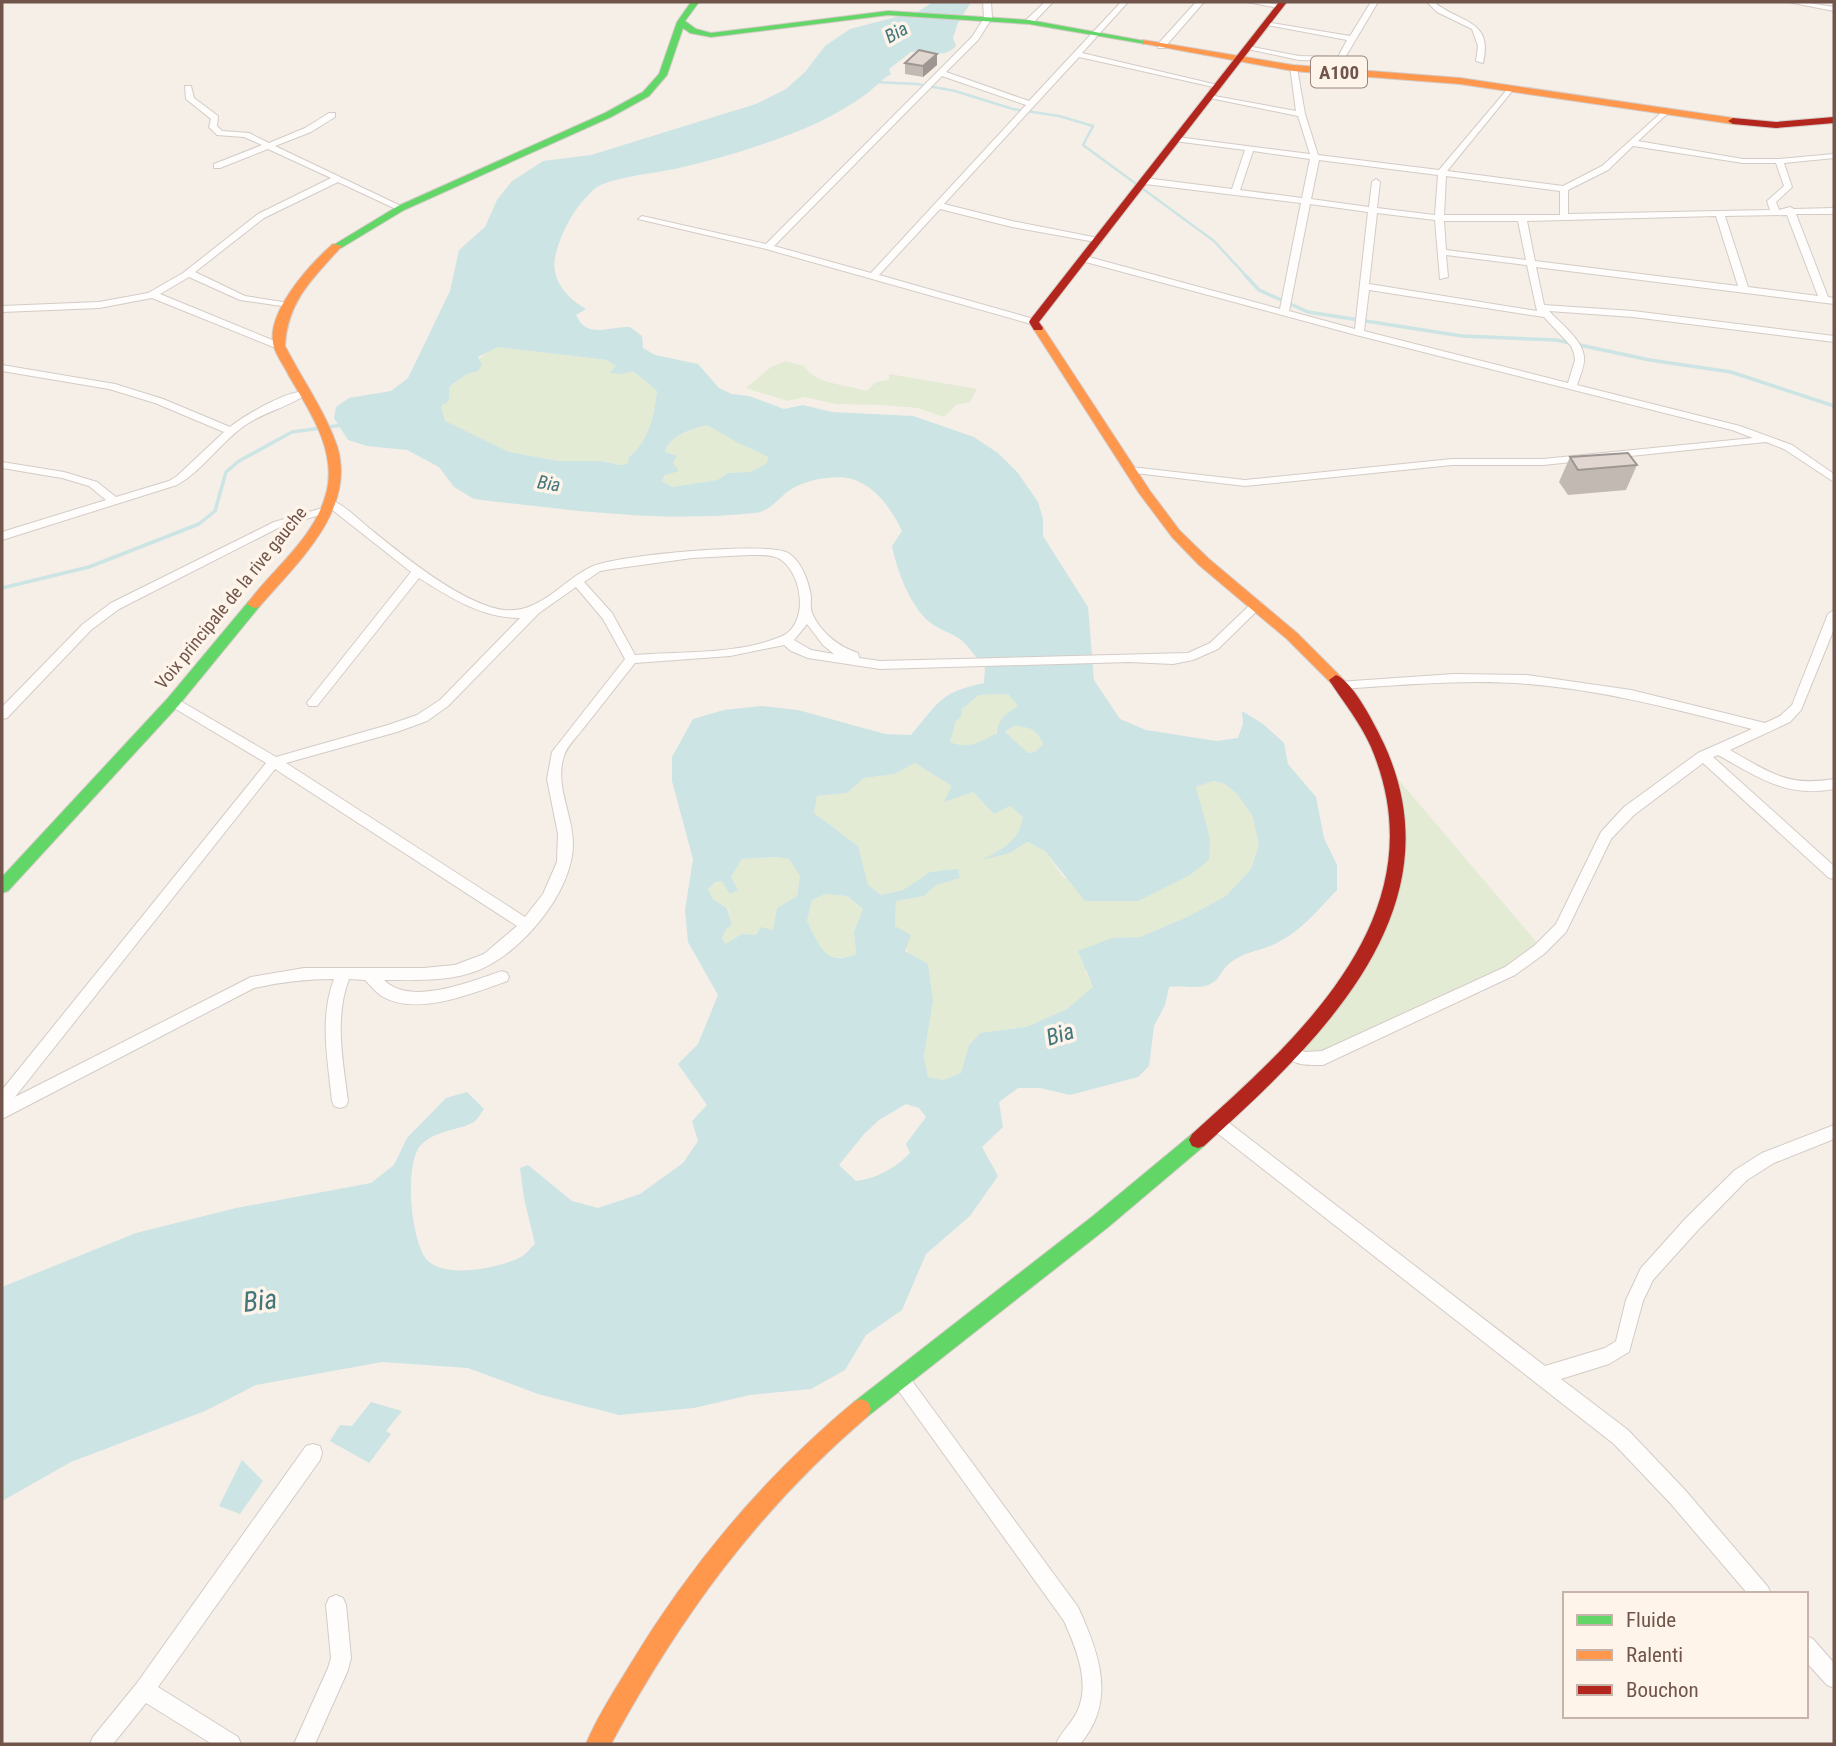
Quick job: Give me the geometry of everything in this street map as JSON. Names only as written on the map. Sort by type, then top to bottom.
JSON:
[{"type":"main road","points":[[279,346],[278,331],[286,305],[328,253],[362,229],[401,208],[608,115],[646,94],[663,75],[681,22],[695,2]]},
{"type":"main road","points":[[603,1742],[627,1687],[682,1600],[750,1515],[811,1452],[1218,1124],[1290,1052],[1354,977],[1377,936],[1391,901],[1399,866],[1400,829],[1396,805],[1383,757],[1342,685],[1293,634],[1257,606],[1176,533],[1155,508],[1034,322],[1281,4]]},
{"type":"main road","name":"A100","points":[[711,35],[888,13],[983,12],[1161,46],[1242,54],[1293,68],[1510,88],[1663,113],[1776,125],[1834,120]]},
{"type":"main road","points":[[681,22],[692,31],[711,35]]},
{"type":"main road","points":[[672,44],[711,35]]},
{"type":"main road","name":"Voix principale de la rive gauche","points":[[2,887],[173,702],[307,540],[328,506],[335,467],[331,447],[279,346]]},
{"type":"street","points":[[1029,22],[1049,2]]},
{"type":"street","points":[[872,277],[1125,2]]},
{"type":"street","points":[[1161,46],[1200,2]]},
{"type":"street","points":[[1251,2],[1281,4]]},
{"type":"street","points":[[1242,54],[1340,59],[1374,2]]},
{"type":"street","points":[[1430,2],[1441,13],[1469,23],[1481,32],[1484,43],[1480,61]]},
{"type":"street","points":[[1791,2],[1834,9]]},
{"type":"street","points":[[768,247],[975,37],[983,12]]},
{"type":"street","points":[[1266,24],[1353,39]]},
{"type":"street","points":[[1076,54],[1301,114]]},
{"type":"street","points":[[1284,312],[1304,201],[1315,157],[1301,114],[1293,68]]},
{"type":"street","points":[[942,73],[1029,104]]},
{"type":"street","points":[[188,88],[193,104],[216,119],[213,127],[218,132],[246,135],[401,208]]},
{"type":"street","points":[[1443,276],[1439,218],[1442,172],[1510,88]]},
{"type":"street","points":[[1177,139],[1564,188],[1605,168],[1663,113]]},
{"type":"street","points":[[216,166],[309,130],[332,115]]},
{"type":"street","points":[[1632,143],[1744,161],[1834,156]]},
{"type":"street","points":[[1236,192],[1250,149]]},
{"type":"street","points":[[1775,211],[1771,201],[1788,187],[1779,161]]},
{"type":"street","points":[[2,309],[111,302],[152,294],[187,272],[265,213],[337,178]]},
{"type":"street","points":[[1145,181],[1439,218],[1834,211]]},
{"type":"street","points":[[1359,333],[1376,182]]},
{"type":"street","points":[[1564,188],[1564,216]]},
{"type":"street","points":[[936,205],[1098,241]]},
{"type":"street","points":[[1441,252],[1829,300],[1790,210]]},
{"type":"street","points":[[1719,212],[1744,291]]},
{"type":"street","points":[[1522,218],[1529,261],[1544,312],[1575,345],[1579,353],[1580,360],[1572,386]]},
{"type":"street","points":[[642,219],[768,247],[1034,322]]},
{"type":"street","points":[[1085,258],[1359,333],[1736,428],[1804,456],[1834,479]]},
{"type":"street","points":[[187,272],[243,298],[286,305]]},
{"type":"street","points":[[1364,286],[1544,312],[1633,314],[1834,340]]},
{"type":"street","points":[[152,294],[279,346]]},
{"type":"street","points":[[2,368],[111,386],[159,401],[231,431]]},
{"type":"street","points":[[2,536],[182,479],[231,431],[255,413],[303,393]]},
{"type":"street","points":[[1131,470],[1245,483],[1452,462],[1543,462],[1770,440]]},
{"type":"street","points":[[2,464],[65,475],[93,485],[115,502]]},
{"type":"street","points":[[2,715],[87,627],[115,606],[278,524],[328,506],[417,573],[487,609],[508,615],[523,614],[536,608]]},
{"type":"street","points":[[2,1102],[274,762],[422,718],[444,703],[536,608],[597,568],[749,550],[770,551],[782,555],[795,568],[805,599],[805,612],[800,629],[786,639],[715,652],[631,659],[558,751],[554,781],[566,842],[566,859],[558,879],[528,926],[514,941],[474,966],[421,974],[296,973],[251,983],[2,1112]]},
{"type":"street","points":[[313,702],[417,573]]},
{"type":"street","points":[[575,580],[590,593],[625,642],[631,659]]},
{"type":"street","points":[[786,639],[795,648],[808,654],[863,663],[1129,658],[1167,661],[1192,658],[1214,649],[1257,606]]},
{"type":"street","points":[[805,612],[827,642],[863,663]]},
{"type":"street","points":[[1290,1052],[1303,1059],[1323,1058],[1510,971],[1539,950],[1561,928],[1606,836],[1629,811],[1703,756],[1766,729],[1784,719],[1797,707],[1834,614]]},
{"type":"street","points":[[1342,685],[1494,678],[1576,685],[1664,701],[1766,729]]},
{"type":"street","points":[[173,702],[274,762],[528,926]]},
{"type":"street","points":[[1718,749],[1789,786],[1804,790],[1834,784]]},
{"type":"street","points":[[1703,756],[1834,874]]},
{"type":"street","points":[[340,1101],[332,1031],[338,989],[344,974]]},
{"type":"street","points":[[369,974],[388,993],[410,996],[451,995],[502,977]]},
{"type":"street","points":[[1218,1124],[1621,1437],[1678,1497],[1760,1592]]},
{"type":"street","points":[[1543,1376],[1609,1355],[1623,1346],[1635,1300],[1647,1274],[1692,1224],[1741,1175],[1768,1158],[1834,1132]]},
{"type":"street","points":[[901,1380],[1071,1614],[1089,1651],[1094,1689],[1079,1731],[1066,1744]]},
{"type":"street","points":[[100,1744],[144,1690],[313,1453]]},
{"type":"street","points":[[304,1744],[341,1658],[336,1605]]},
{"type":"street","points":[[1808,1648],[1834,1678]]},
{"type":"street","points":[[144,1690],[231,1744]]},
{"type":"green space","points":[[498,347],[607,360],[616,366],[610,372],[623,374],[633,371],[657,391],[646,436],[629,457],[629,464],[559,461],[509,452],[444,421],[441,406],[449,401],[449,387],[484,355]]},
{"type":"green space","points":[[786,361],[804,366],[816,377],[824,380],[866,391],[876,382],[889,380],[889,374],[977,389],[970,402],[956,405],[944,417],[918,408],[836,404],[804,397],[787,401],[746,388],[771,367]]},
{"type":"green space","points":[[707,425],[752,450],[770,456],[766,464],[750,472],[728,473],[717,480],[672,487],[662,481],[673,463],[665,452],[672,441],[682,434]]},
{"type":"green space","points":[[1008,694],[1019,706],[989,738],[971,746],[950,742],[956,721],[961,717],[961,710],[979,695]]},
{"type":"green space","points":[[1014,726],[1032,730],[1043,744],[1035,752],[1028,753],[1005,733]]},
{"type":"green space","points":[[915,763],[953,786],[945,801],[973,792],[994,814],[1010,806],[1023,817],[1015,837],[999,851],[985,858],[1010,853],[1026,842],[1045,851],[1064,878],[1169,884],[1190,875],[1201,807],[1196,787],[1213,781],[1225,784],[1237,794],[1252,815],[1259,844],[1251,869],[1226,896],[1187,917],[1140,937],[1112,938],[1085,971],[1094,987],[1067,1009],[1026,1027],[980,1033],[969,1045],[961,1073],[943,1080],[928,1077],[924,1056],[933,1001],[895,926],[896,901],[924,896],[935,885],[960,878],[958,870],[931,872],[903,890],[881,895],[868,885],[858,846],[814,813],[816,796],[847,793],[864,778],[895,774]]},
{"type":"green space","points":[[1392,772],[1538,944],[1510,971],[1313,1060],[1299,1052],[1395,905]]},
{"type":"green space","points":[[742,859],[789,859],[800,876],[797,896],[777,908],[773,930],[756,935],[742,934],[725,944],[722,938],[726,929],[732,925],[728,908],[713,899],[708,891],[715,882],[723,881],[738,890],[731,877]]},
{"type":"green space","points":[[825,894],[846,896],[863,909],[854,932],[856,954],[837,957],[824,951],[807,921],[812,900]]},
{"type":"water","name":"Bia","points":[[933,2],[971,2],[958,23],[953,38],[956,46],[941,54],[911,52],[889,69],[891,74],[866,94],[828,117],[791,134],[745,150],[679,168],[621,179],[593,190],[575,211],[562,236],[554,262],[557,279],[566,293],[586,309],[576,315],[586,327],[599,330],[630,327],[642,336],[643,348],[655,355],[698,364],[719,388],[732,394],[749,396],[784,409],[803,405],[832,412],[913,416],[974,437],[998,453],[1018,473],[1038,502],[1043,518],[1043,536],[1088,607],[1094,680],[1120,719],[1146,730],[1216,741],[1238,738],[1243,723],[1242,711],[1263,724],[1284,743],[1288,764],[1316,797],[1324,838],[1337,865],[1337,890],[1290,935],[1235,959],[1212,983],[1202,987],[1169,987],[1165,1005],[1154,1026],[1149,1066],[1138,1077],[1070,1095],[1040,1088],[1018,1088],[999,1102],[1003,1127],[982,1147],[998,1176],[970,1216],[926,1254],[902,1310],[866,1335],[845,1370],[811,1389],[750,1395],[694,1408],[619,1415],[538,1394],[468,1368],[382,1362],[256,1385],[205,1411],[71,1462],[2,1501],[2,1287],[136,1233],[236,1208],[371,1183],[394,1165],[407,1138],[446,1098],[467,1092],[484,1109],[474,1122],[432,1137],[420,1146],[412,1170],[412,1204],[417,1237],[421,1251],[435,1266],[458,1270],[485,1268],[521,1257],[535,1244],[520,1168],[528,1165],[572,1201],[598,1208],[640,1194],[683,1163],[698,1141],[692,1121],[707,1105],[678,1064],[698,1044],[718,995],[688,942],[685,910],[693,859],[672,781],[672,757],[693,719],[724,710],[761,706],[798,710],[885,734],[911,735],[948,695],[984,683],[985,668],[967,645],[927,620],[909,595],[892,546],[902,531],[876,493],[852,479],[837,477],[811,481],[796,486],[761,512],[720,516],[615,514],[474,499],[454,487],[439,467],[407,450],[367,446],[348,440],[334,418],[336,407],[349,398],[391,391],[408,378],[450,291],[459,250],[485,227],[497,200],[512,181],[543,161],[591,155],[756,104],[786,89],[805,72],[825,46],[850,29],[919,11]],"holes":[[[498,347],[607,360],[616,366],[609,373],[623,374],[633,371],[657,391],[646,436],[629,457],[628,464],[620,465],[601,461],[559,461],[509,452],[445,421],[441,406],[449,401],[449,387],[467,374],[478,371],[482,365],[478,357]],[[707,425],[769,457],[766,464],[750,472],[728,473],[717,480],[672,487],[662,481],[665,475],[679,471],[673,463],[677,456],[665,452],[672,441],[682,434]],[[1008,694],[1018,706],[1001,720],[997,733],[969,745],[950,742],[956,721],[961,717],[961,710],[979,695]],[[1014,726],[1029,728],[1035,732],[1043,744],[1035,752],[1028,753],[1005,732]],[[915,763],[952,786],[944,802],[973,792],[994,814],[1010,806],[1023,817],[1018,833],[1002,848],[981,860],[1010,853],[1027,842],[1045,851],[1085,901],[1138,901],[1190,875],[1209,860],[1210,839],[1196,787],[1213,781],[1225,784],[1237,794],[1252,815],[1259,844],[1251,869],[1226,896],[1187,917],[1140,937],[1112,938],[1078,951],[1093,987],[1067,1009],[1026,1027],[980,1033],[969,1045],[961,1073],[943,1080],[928,1077],[924,1056],[933,1001],[928,964],[905,951],[911,935],[895,926],[896,901],[924,896],[936,885],[960,878],[958,869],[930,872],[903,890],[881,895],[868,885],[858,846],[814,813],[817,796],[847,793],[864,778],[895,774]],[[776,857],[789,859],[800,876],[797,896],[777,908],[773,930],[761,927],[756,935],[742,934],[725,944],[722,938],[726,929],[732,925],[727,908],[713,899],[708,890],[715,882],[722,881],[730,894],[738,890],[731,877],[742,859]],[[825,894],[847,896],[863,909],[854,932],[856,954],[837,958],[830,956],[820,946],[807,921],[812,900]],[[906,1104],[919,1108],[926,1117],[906,1144],[910,1153],[905,1158],[878,1175],[856,1181],[839,1165],[879,1120]]]},
{"type":"water","points":[[371,1402],[402,1411],[386,1431],[391,1434],[369,1463],[330,1441],[340,1425],[352,1426]]},
{"type":"water","points":[[242,1460],[263,1481],[240,1514],[219,1506]]},
{"type":"building","points":[[919,50],[937,54],[923,66],[905,63]]},
{"type":"building","points":[[1628,453],[1637,465],[1578,470],[1570,457]]},
{"type":"waterway","points":[[873,82],[917,84],[955,91],[1013,109],[1059,116],[1093,126],[1083,145],[1214,241],[1248,278]]},
{"type":"waterway","points":[[1246,276],[1259,290],[1308,312],[1462,336],[1556,340],[1650,360],[1731,372],[1834,406]]},
{"type":"waterway","points":[[2,588],[89,567],[199,524],[215,511],[226,472],[239,461],[292,432],[343,425]]},
{"type":"traffic: fast","points":[[695,2],[681,22],[693,31],[711,35],[888,13],[1029,22],[1146,42]]},
{"type":"traffic: fast","points":[[337,246],[401,208],[608,115],[646,94],[663,75],[681,22]]},
{"type":"traffic: fast","points":[[2,887],[173,702],[254,604]]},
{"type":"traffic: fast","points":[[861,1409],[1100,1222],[1198,1140]]},
{"type":"traffic: slow","points":[[1146,42],[1293,68],[1460,81],[1733,121]]},
{"type":"traffic: slow","points":[[254,604],[314,533],[333,491],[335,470],[331,447],[314,409],[279,346],[283,318],[297,290],[337,246]]},
{"type":"traffic: slow","points":[[1038,328],[1145,493],[1176,534],[1204,562],[1292,636],[1336,680]]},
{"type":"traffic: slow","points":[[598,1744],[651,1651],[712,1563],[782,1481],[861,1409]]},
{"type":"traffic: jam","points":[[1038,328],[1034,322],[1283,2]]},
{"type":"traffic: jam","points":[[1733,121],[1776,125],[1834,120]]},
{"type":"traffic: jam","points":[[1198,1140],[1275,1069],[1312,1030],[1345,989],[1371,945],[1390,898],[1398,847],[1393,793],[1372,733],[1336,680]]}]
